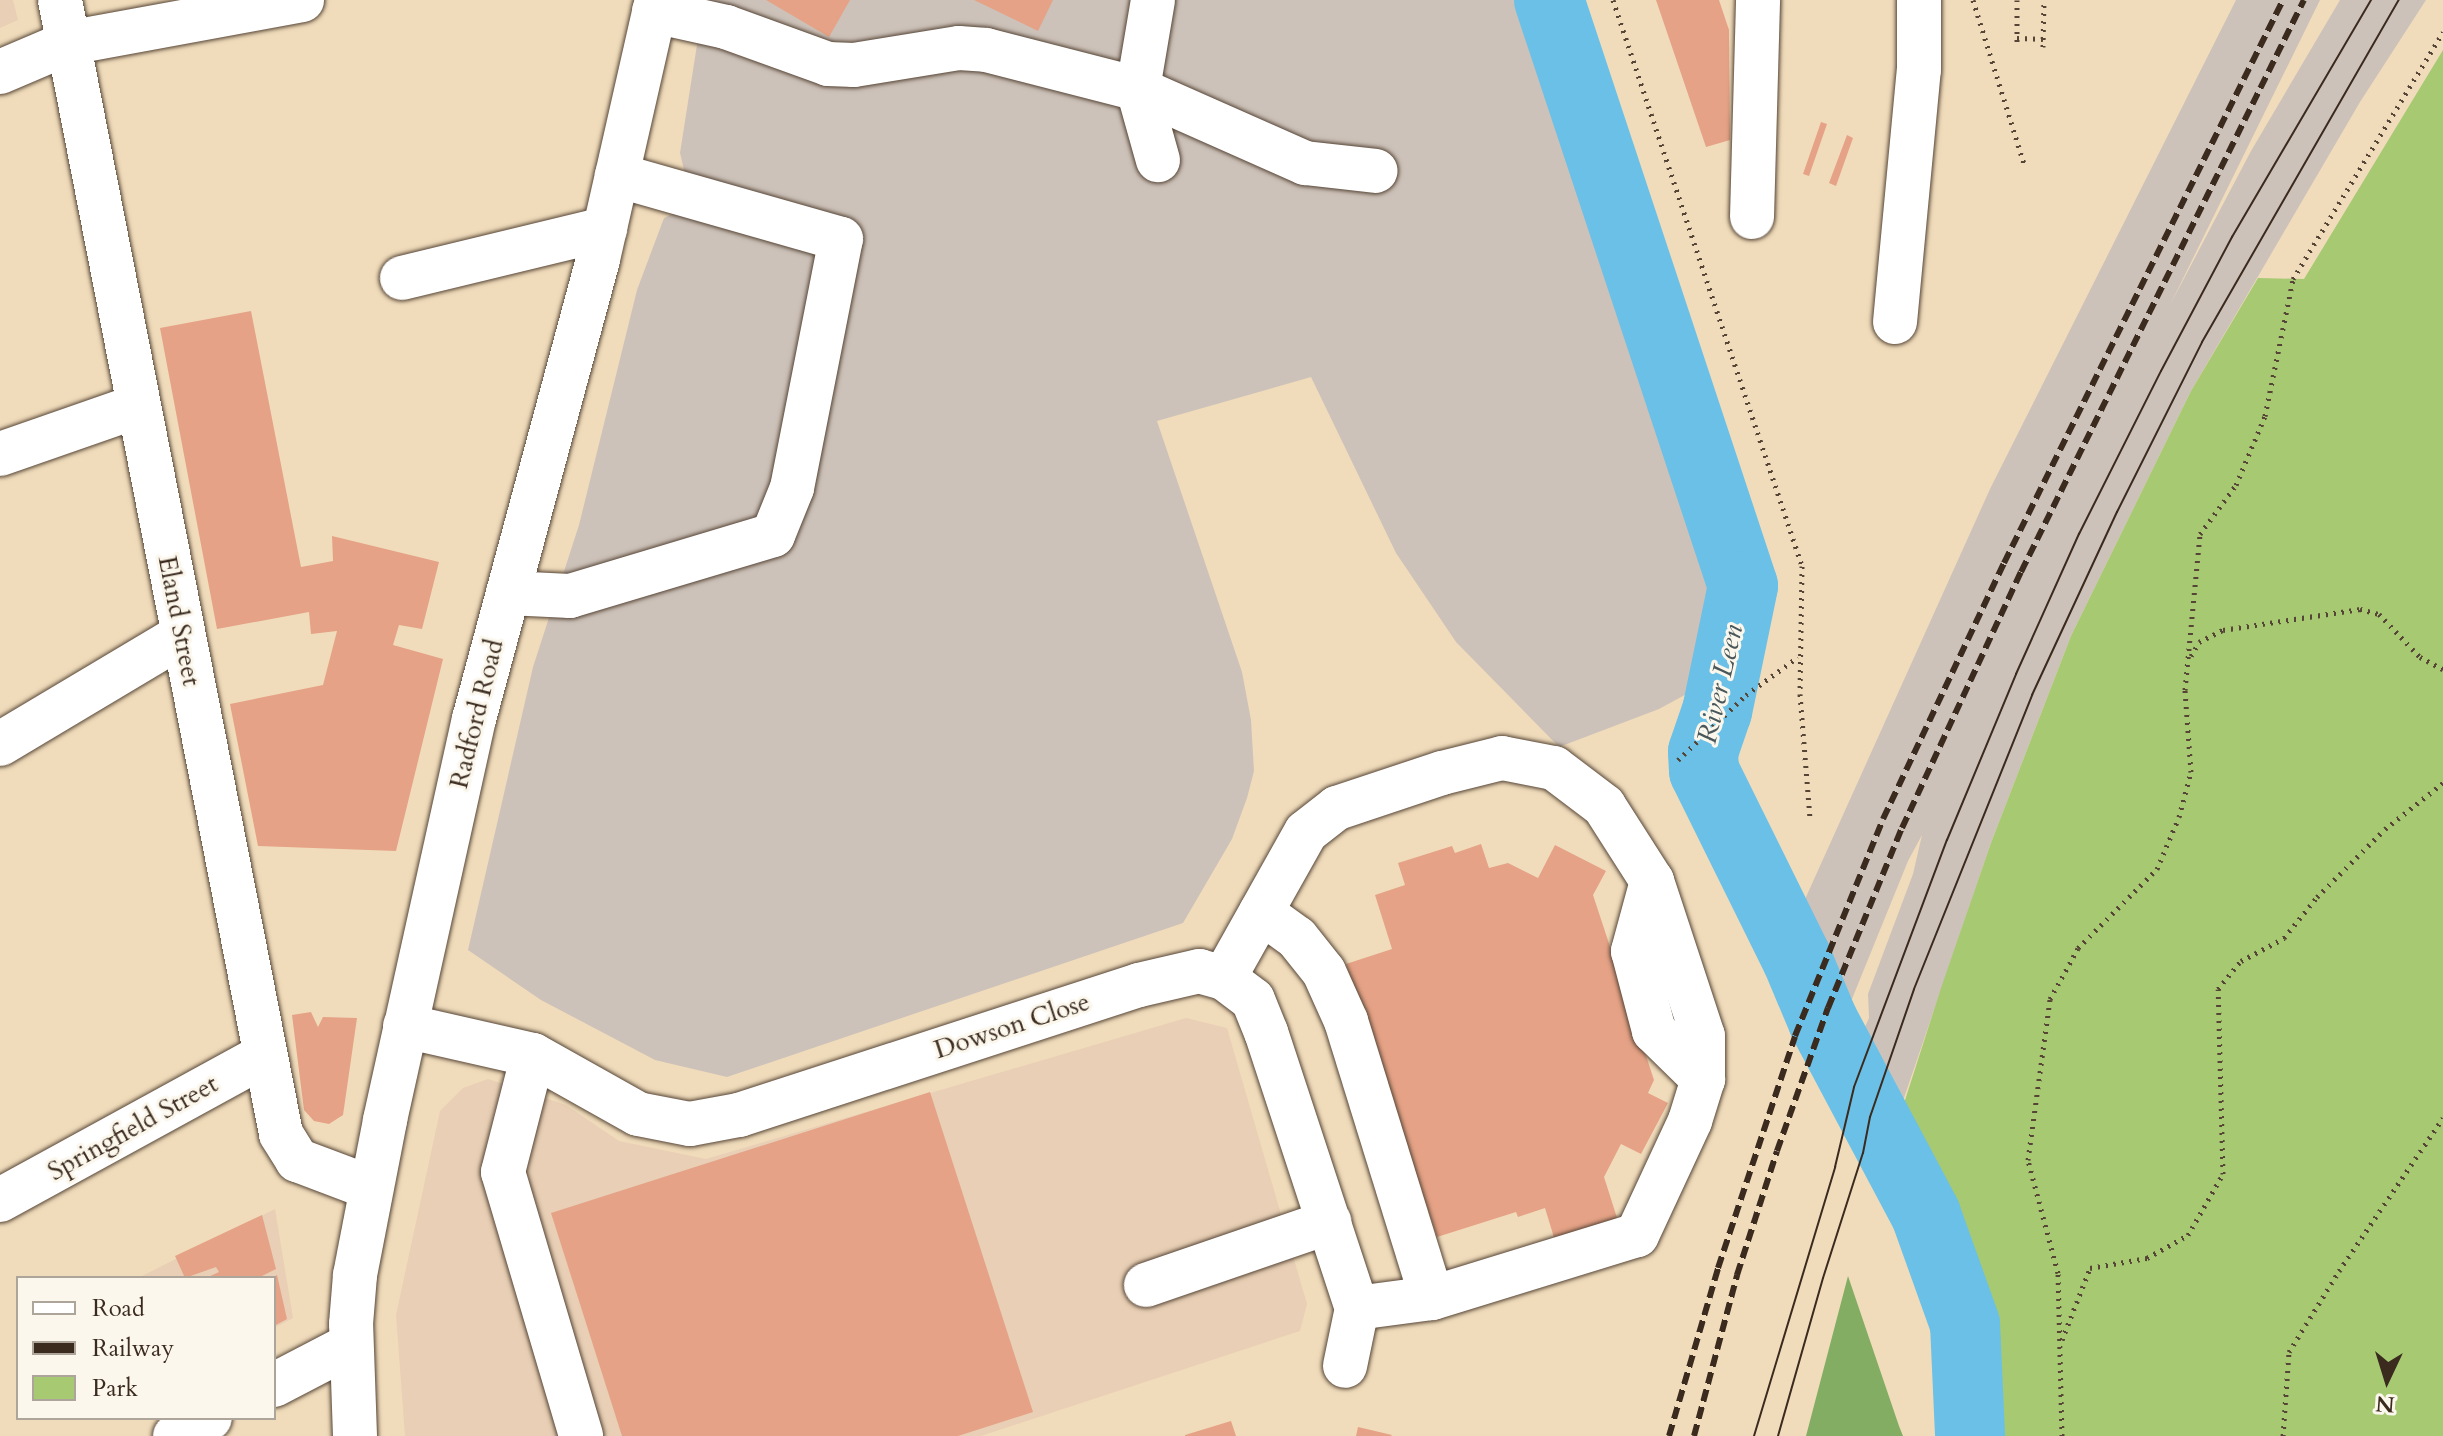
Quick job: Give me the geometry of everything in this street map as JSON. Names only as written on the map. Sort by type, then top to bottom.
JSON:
[{"type":"street","name":"Eland Street","points":[[60,0],[181,636],[281,1134],[297,1160],[371,1188]]},
{"type":"street","points":[[0,72],[68,43],[302,0]]},
{"type":"street","points":[[1153,0],[1138,89],[1158,160]]},
{"type":"street","points":[[1752,217],[1758,0]]},
{"type":"street","points":[[1895,322],[1919,70],[1919,0]]},
{"type":"street","points":[[656,6],[726,27],[828,64],[854,65],[959,48],[986,50],[1138,89],[1305,163],[1376,171]]},
{"type":"street","name":"Radford Road","points":[[355,1436],[349,1346],[355,1275],[405,1026],[474,719],[605,229],[656,6]]},
{"type":"street","points":[[508,593],[570,596],[773,535],[792,488],[841,239],[617,175]]},
{"type":"street","points":[[402,278],[605,229]]},
{"type":"street","points":[[0,454],[138,406]]},
{"type":"street","points":[[0,744],[181,636]]},
{"type":"street","points":[[1345,1366],[1357,1308],[1253,1000],[1224,978],[1306,832],[1337,808],[1442,773],[1502,758],[1554,768],[1604,806],[1652,881],[1703,1036],[1703,1079],[1690,1121],[1637,1235],[1432,1298],[1357,1308]]},
{"type":"street","points":[[1261,912],[1297,938],[1324,972],[1346,1021],[1432,1298]]},
{"type":"street","name":"Dowson Close","points":[[405,1026],[533,1055],[638,1114],[690,1124],[739,1115],[1139,985],[1199,971],[1224,978]]},
{"type":"street","name":"Springfield Street","points":[[0,1200],[265,1055]]},
{"type":"street","points":[[533,1055],[503,1172],[581,1436]]},
{"type":"street","points":[[1146,1285],[1329,1222]]},
{"type":"street","points":[[276,1384],[349,1346]]},
{"type":"street","points":[[175,1436],[206,1420]]},
{"type":"path","points":[[1613,0],[1802,566],[1799,657],[1810,819]]},
{"type":"path","points":[[1973,0],[2025,167]]},
{"type":"path","points":[[2017,0],[2017,46]]},
{"type":"path","points":[[2043,47],[2044,0]]},
{"type":"path","points":[[2062,1436],[2058,1273],[2028,1160],[2050,999],[2078,948],[2157,869],[2179,817],[2191,772],[2185,690],[2200,534],[2236,485],[2265,416],[2293,279],[2443,32]]},
{"type":"path","points":[[2017,38],[2043,39]]},
{"type":"path","points":[[2188,661],[2199,642],[2223,630],[2360,609],[2379,614],[2420,657],[2443,669]]},
{"type":"path","points":[[1678,760],[1746,695],[1799,657]]},
{"type":"path","points":[[2060,1345],[2090,1268],[2147,1258],[2188,1235],[2223,1174],[2218,989],[2241,961],[2284,938],[2317,897],[2385,829],[2443,783]]},
{"type":"path","points":[[2283,1436],[2289,1352],[2347,1259],[2443,1118]]},
{"type":"shaded area","points":[[0,0],[13,0],[18,20],[0,28]]},
{"type":"shaded area","points":[[704,0],[1517,0],[1721,619],[1705,684],[1659,709],[1559,747],[1456,642],[1396,553],[1311,377],[1157,421],[1242,672],[1251,720],[1254,771],[1232,839],[1183,923],[727,1077],[655,1060],[541,1000],[468,950],[533,667],[579,525],[637,290],[664,218],[679,211],[686,178],[680,153]]},
{"type":"shaded area","points":[[2236,0],[2320,0],[2170,305],[2251,151],[2340,0],[2426,0],[2360,102],[2191,391],[2071,636],[1991,843],[1891,1136],[1870,1117],[1854,1087],[1850,1060],[1869,1018],[1868,994],[1913,874],[1922,835],[1908,861],[1839,1031],[1792,928],[1990,489]]},
{"type":"shaded area","points":[[1186,1018],[1227,1028],[1307,1304],[1300,1331],[981,1436],[405,1436],[396,1315],[440,1111],[463,1088],[488,1079],[566,1105],[619,1141],[706,1159]]},
{"type":"shaded area","points":[[275,1209],[293,1318],[276,1327],[276,1276],[142,1276]]},
{"type":"green space","points":[[2443,50],[2443,1436],[1994,1436],[1995,1384],[1977,1287],[1902,1143],[1898,1122],[1942,985],[1991,843],[2071,636],[2191,391],[2258,278],[2304,279]]},
{"type":"green space","points":[[1848,1276],[1899,1426],[1903,1436],[1806,1436]]},
{"type":"building","points":[[766,0],[850,0],[829,37]]},
{"type":"building","points":[[974,0],[1053,0],[1038,31]]},
{"type":"building","points":[[1656,0],[1719,0],[1729,30],[1730,140],[1706,147]]},
{"type":"building","points":[[1821,122],[1827,124],[1809,176],[1803,174]]},
{"type":"building","points":[[1847,135],[1853,138],[1836,186],[1829,183]]},
{"type":"building","points":[[251,311],[301,567],[333,561],[332,536],[439,562],[422,629],[399,625],[393,645],[443,659],[396,851],[258,846],[230,704],[323,685],[337,631],[311,634],[309,612],[217,629],[160,328]]},
{"type":"building","points":[[1481,844],[1489,868],[1508,863],[1538,878],[1555,845],[1606,871],[1593,895],[1654,1080],[1648,1093],[1668,1103],[1641,1154],[1621,1144],[1604,1177],[1619,1224],[1556,1244],[1545,1208],[1518,1217],[1516,1212],[1437,1237],[1346,964],[1392,949],[1375,895],[1405,885],[1398,863],[1452,846],[1455,853]]},
{"type":"building","points":[[311,1012],[318,1027],[323,1017],[357,1018],[343,1115],[329,1124],[314,1121],[304,1110],[292,1015]]},
{"type":"building","points":[[930,1092],[1033,1412],[958,1436],[622,1436],[551,1213]]},
{"type":"building","points":[[262,1215],[276,1269],[262,1276],[210,1276],[219,1272],[216,1267],[184,1276],[175,1256]]},
{"type":"building","points":[[277,1275],[287,1319],[276,1325],[276,1276]]},
{"type":"building","points":[[1231,1421],[1236,1436],[1185,1436],[1185,1435]]},
{"type":"building","points":[[1358,1427],[1392,1435],[1356,1436]]},
{"type":"waterway","name":"River Leen","points":[[1549,0],[1743,586],[1717,711],[1703,752],[1704,771],[1797,959],[1823,1021],[1926,1215],[1965,1324],[1970,1436]]},
{"type":"tram line","points":[[1754,1436],[1835,1167],[1854,1087],[1947,840],[2016,674],[2079,534],[2161,371],[2232,237],[2371,0]]},
{"type":"tram line","points":[[1778,1436],[1863,1153],[1870,1117],[1914,989],[2032,695],[2117,512],[2202,342],[2399,0]]},
{"type":"railway","points":[[1669,1436],[1718,1268],[1795,1036],[1883,819],[2004,563],[2283,0]]},
{"type":"railway","points":[[1694,1436],[1737,1275],[1777,1151],[1828,1008],[1902,828],[2021,572],[2304,0]]}]
